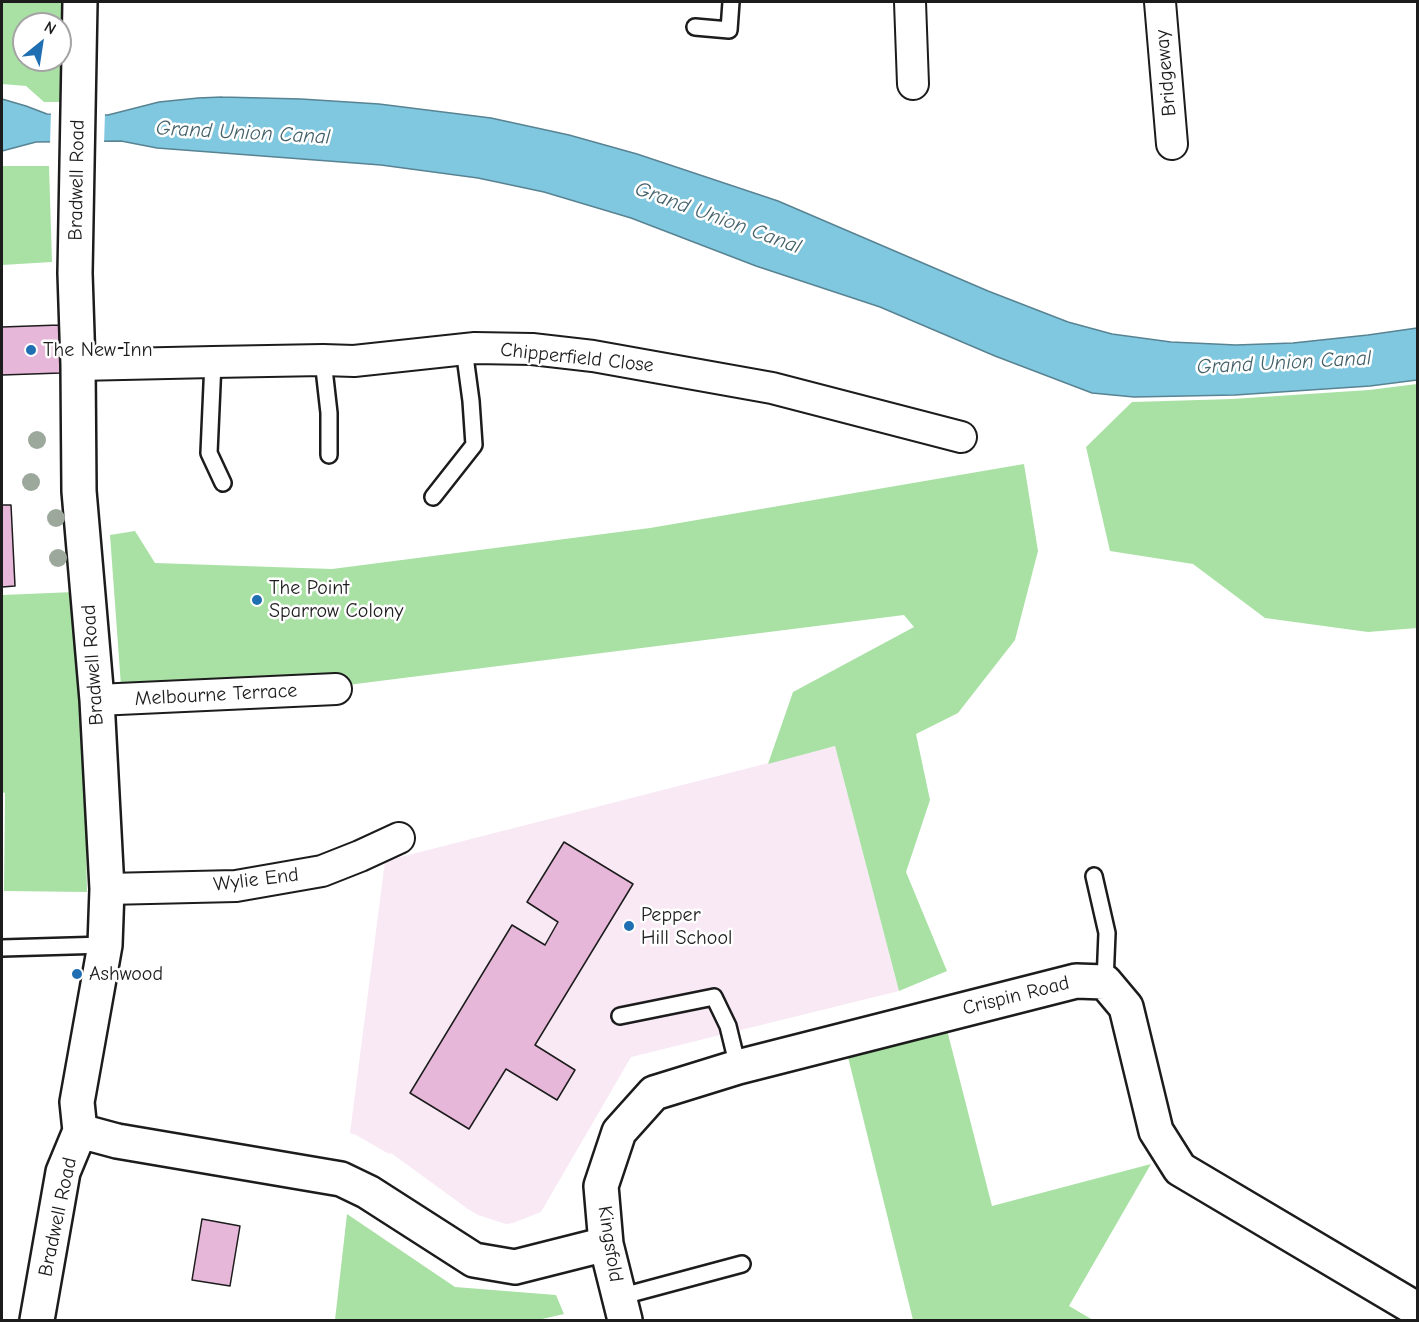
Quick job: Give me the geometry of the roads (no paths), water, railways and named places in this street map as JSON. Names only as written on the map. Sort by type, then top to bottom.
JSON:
[{"type":"street","name":"Bradwell Road","points":[[37,1320],[63,1172],[80,1131],[77,1102],[105,945],[107,889],[96,685],[80,492],[75,273],[80,2]]},
{"type":"street","points":[[910,2],[913,84]]},
{"type":"street","name":"Bridgeway","points":[[1160,2],[1172,144]]},
{"type":"street","name":"Chipperfield Close","points":[[78,365],[354,361],[464,349],[532,349],[593,356],[772,388],[961,437]]},
{"type":"street","name":"Melbourne Terrace","points":[[96,685],[336,689]]},
{"type":"street","name":"Wylie End","points":[[107,889],[236,886],[322,871],[399,838]]},
{"type":"street","name":"Crispin Road","points":[[619,1132],[654,1093],[738,1067],[1076,981],[1106,982]]},
{"type":"street","points":[[1106,982],[1126,1007],[1156,1131],[1180,1169],[1418,1310]]},
{"type":"street","points":[[80,1131],[117,1141],[341,1179],[368,1192],[474,1260],[515,1267],[606,1244]]},
{"type":"street","name":"Kingsfold","points":[[619,1132],[601,1186],[606,1244],[622,1309]]},
{"type":"lane","points":[[695,27],[729,30],[731,2]]},
{"type":"lane","points":[[433,497],[474,445],[464,349]]},
{"type":"lane","points":[[323,360],[329,413],[329,455]]},
{"type":"lane","points":[[213,362],[209,453],[223,483]]},
{"type":"lane","points":[[1094,876],[1107,933],[1106,982]]},
{"type":"lane","points":[[2,948],[105,945]]},
{"type":"lane","points":[[620,1016],[714,997],[728,1026],[738,1067]]},
{"type":"lane","points":[[622,1309],[742,1264]]},
{"type":"water","name":"Grand Union Canal","points":[[222,97],[379,104],[491,118],[569,135],[637,154],[778,201],[988,291],[1068,322],[1112,334],[1171,342],[1236,345],[1293,343],[1417,328],[1417,380],[1370,386],[1235,395],[1134,397],[1092,393],[995,356],[880,307],[756,266],[631,218],[544,192],[478,178],[381,165],[157,148],[121,141],[36,142],[2,151],[2,99],[47,114],[108,115],[159,102]]},
{"type":"place","name":"The New Inn","points":[[31,350]]},
{"type":"place","name":"The Point Sparrow Colony","points":[[257,600]]},
{"type":"place","name":"Pepper Hill School","points":[[629,926]]},
{"type":"place","name":"Ashwood","points":[[77,974]]}]
